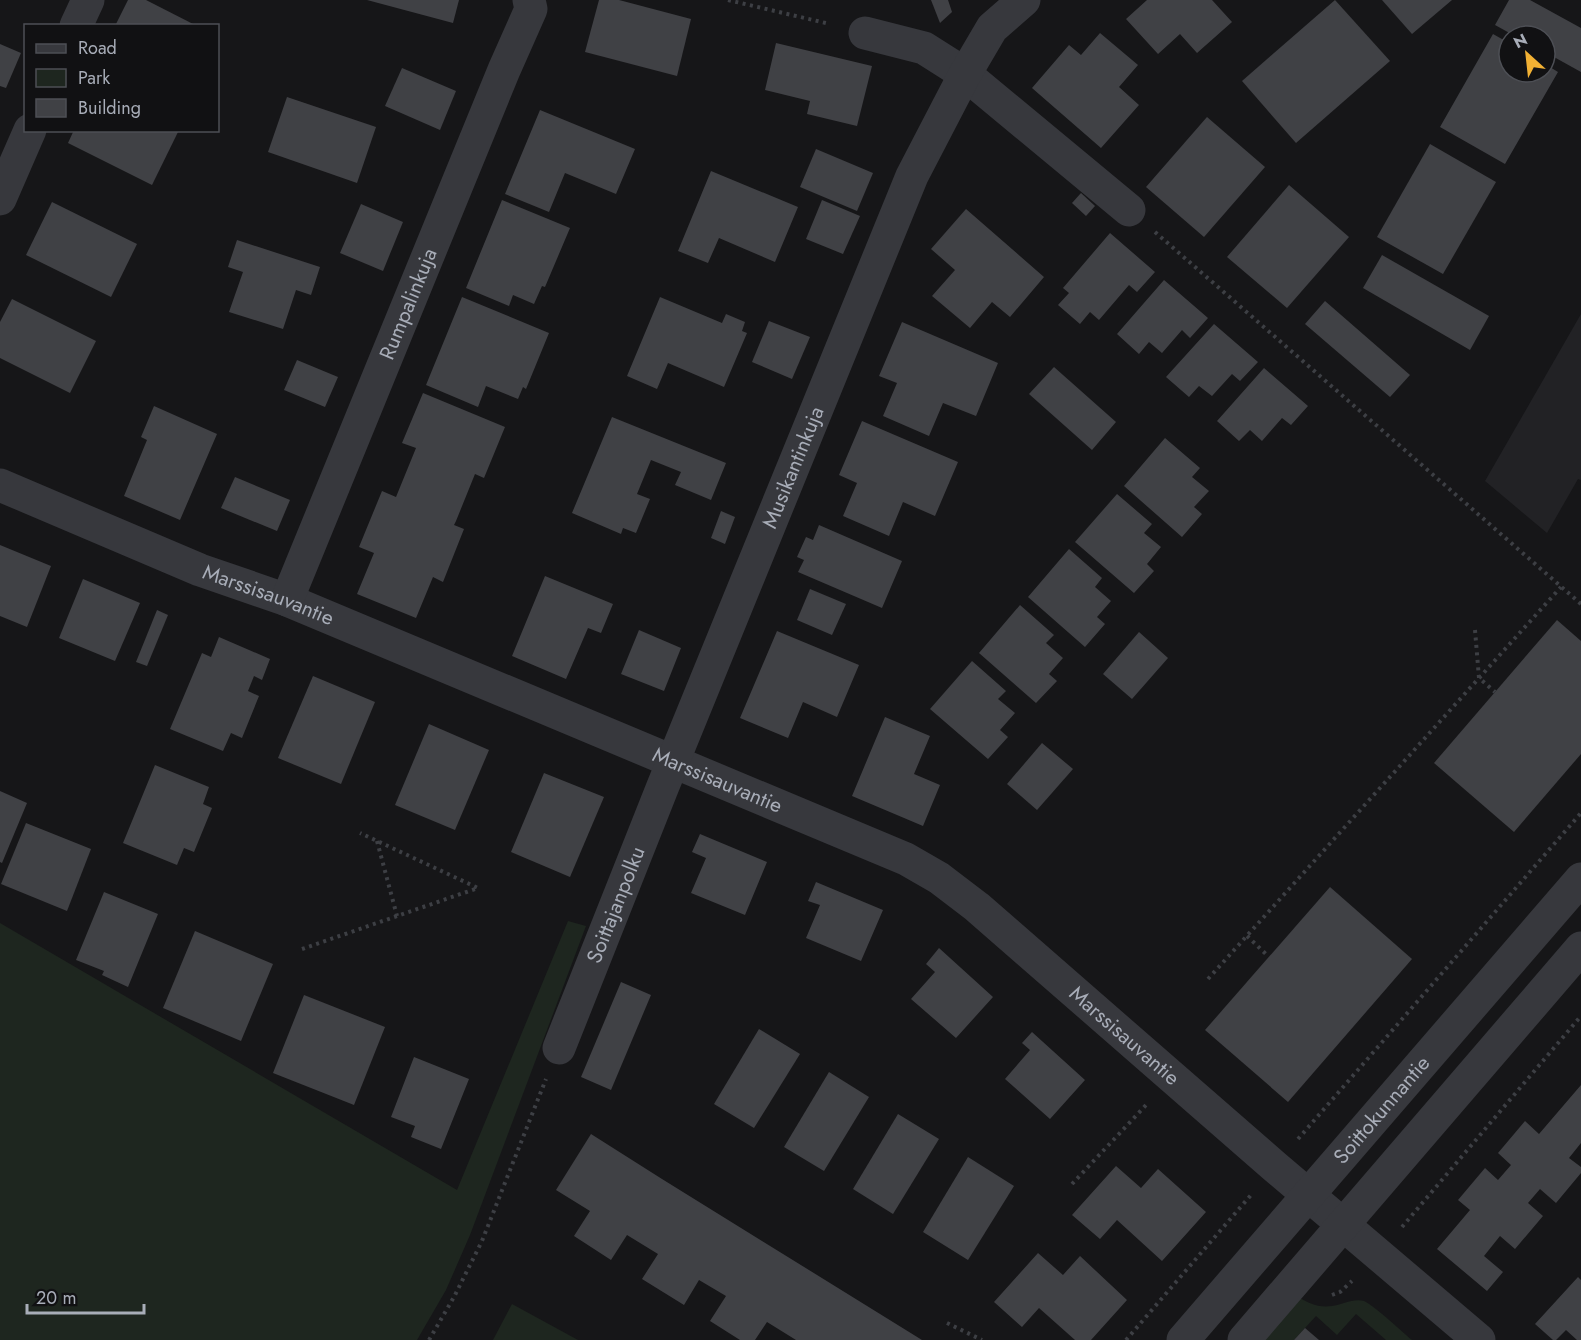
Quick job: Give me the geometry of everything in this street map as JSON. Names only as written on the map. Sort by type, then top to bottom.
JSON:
[{"type":"street","points":[[77,24],[88,0]]},
{"type":"street","name":"Musikantinkuja","points":[[673,761],[912,176],[965,74],[992,28],[1023,0]]},
{"type":"street","name":"Rumpalinkuja","points":[[287,600],[530,5]]},
{"type":"street","points":[[865,33],[924,48],[965,74],[1130,210]]},
{"type":"street","points":[[0,199],[29,132]]},
{"type":"street","name":"Marssisauvantie","points":[[0,484],[200,570],[287,600],[875,845],[939,878],[977,907],[1274,1166],[1479,1340]]},
{"type":"street","name":"Soittajanpolku","points":[[559,1048],[673,761]]},
{"type":"street","name":"Soittokunnantie","points":[[1183,1340],[1581,879]]},
{"type":"street","points":[[1244,1340],[1581,948]]},
{"type":"path","points":[[728,0],[865,33]]},
{"type":"path","points":[[1130,210],[1581,604]]},
{"type":"path","points":[[1208,979],[1561,587]]},
{"type":"path","points":[[1475,630],[1479,678],[1495,692]]},
{"type":"path","points":[[1126,1340],[1581,813]]},
{"type":"path","points":[[302,949],[478,888],[360,833]]},
{"type":"path","points":[[377,841],[397,916]]},
{"type":"path","points":[[1247,936],[1268,956]]},
{"type":"path","points":[[429,1340],[482,1241],[559,1048]]},
{"type":"path","points":[[1072,1184],[1152,1099]]},
{"type":"path","points":[[947,1323],[982,1340]]},
{"type":"shaded area","points":[[1581,314],[1581,480],[1578,479],[1547,533],[1485,481]]},
{"type":"green space","points":[[568,921],[586,926],[470,1235],[446,1290],[417,1340],[0,1340],[0,923],[457,1190]]},
{"type":"green space","points":[[1297,1296],[1318,1306],[1336,1305],[1356,1300],[1364,1301],[1412,1340],[1386,1340],[1356,1314],[1337,1335],[1316,1316],[1294,1340],[1260,1340]]},
{"type":"green space","points":[[512,1304],[578,1340],[493,1340]]},
{"type":"building","points":[[128,0],[146,0],[193,24],[116,24]]},
{"type":"building","points":[[367,0],[459,0],[453,23]]},
{"type":"building","points":[[599,0],[619,0],[691,19],[677,76],[585,52]]},
{"type":"building","points":[[931,0],[948,0],[952,12],[940,23]]},
{"type":"building","points":[[1147,0],[1212,0],[1232,22],[1197,53],[1180,34],[1158,54],[1126,19]]},
{"type":"building","points":[[1335,0],[1390,61],[1296,143],[1242,81]]},
{"type":"building","points":[[1382,0],[1452,0],[1412,34]]},
{"type":"building","points":[[1509,0],[1530,0],[1581,28],[1581,72],[1557,59],[1557,24],[1495,25]]},
{"type":"building","points":[[1100,33],[1138,65],[1119,87],[1139,105],[1101,148],[1032,88],[1069,45],[1081,55]]},
{"type":"building","points":[[1493,34],[1497,36],[1497,84],[1551,84],[1505,164],[1440,127]]},
{"type":"building","points":[[776,43],[872,66],[857,126],[807,114],[810,101],[765,90]]},
{"type":"building","points":[[0,44],[21,53],[6,88],[0,86]]},
{"type":"building","points":[[402,68],[456,91],[440,130],[385,106]]},
{"type":"building","points":[[287,97],[376,127],[357,183],[268,152]]},
{"type":"building","points":[[540,110],[635,149],[616,194],[565,173],[549,212],[505,194]]},
{"type":"building","points":[[1207,117],[1265,167],[1204,237],[1146,187]]},
{"type":"building","points":[[73,132],[178,132],[152,185],[68,143]]},
{"type":"building","points":[[1430,144],[1496,182],[1443,274],[1377,237]]},
{"type":"building","points":[[816,149],[873,173],[857,211],[800,187]]},
{"type":"building","points":[[711,171],[798,207],[775,262],[719,238],[708,263],[678,251]]},
{"type":"building","points":[[1289,185],[1349,237],[1287,308],[1227,257]]},
{"type":"building","points":[[1081,193],[1095,206],[1086,216],[1072,203]]},
{"type":"building","points":[[502,200],[570,228],[545,287],[542,286],[534,304],[513,295],[509,306],[466,288]]},
{"type":"building","points":[[822,200],[860,216],[843,254],[806,239]]},
{"type":"building","points":[[52,202],[137,244],[111,297],[26,255]]},
{"type":"building","points":[[361,204],[403,222],[383,271],[340,253]]},
{"type":"building","points":[[966,209],[1044,277],[1010,317],[992,302],[970,328],[932,296],[955,270],[931,249]]},
{"type":"building","points":[[1110,233],[1155,272],[1137,292],[1129,285],[1099,320],[1090,312],[1080,324],[1058,305],[1069,293],[1063,288]]},
{"type":"building","points":[[237,240],[320,267],[311,295],[296,290],[283,329],[229,312],[243,272],[228,267]]},
{"type":"building","points":[[1382,255],[1489,316],[1470,350],[1363,288]]},
{"type":"building","points":[[1164,280],[1208,318],[1190,338],[1182,330],[1162,353],[1149,342],[1139,354],[1117,334]]},
{"type":"building","points":[[462,297],[549,333],[526,389],[523,387],[518,399],[486,386],[478,407],[426,385]]},
{"type":"building","points":[[660,297],[722,323],[726,314],[745,322],[742,331],[747,333],[724,387],[668,363],[657,389],[627,376]]},
{"type":"building","points":[[12,299],[96,341],[70,393],[0,358],[0,322]]},
{"type":"building","points":[[1325,301],[1410,375],[1390,397],[1305,324]]},
{"type":"building","points":[[769,321],[810,337],[792,379],[752,362]]},
{"type":"building","points":[[902,322],[998,363],[976,416],[943,403],[929,436],[883,416],[897,383],[879,376]]},
{"type":"building","points":[[1214,324],[1258,362],[1240,381],[1232,374],[1212,396],[1199,386],[1189,397],[1166,377]]},
{"type":"building","points":[[297,360],[338,377],[325,407],[284,390]]},
{"type":"building","points":[[1054,367],[1116,422],[1092,450],[1029,394]]},
{"type":"building","points":[[1264,368],[1308,406],[1291,425],[1282,418],[1262,441],[1250,430],[1239,441],[1217,421]]},
{"type":"building","points":[[423,393],[505,427],[484,478],[475,474],[454,525],[464,529],[443,582],[433,577],[416,618],[357,594],[374,553],[359,547],[382,491],[396,497],[416,448],[402,443]]},
{"type":"building","points":[[154,406],[217,434],[180,520],[124,496],[147,440],[141,437]]},
{"type":"building","points":[[612,417],[726,463],[711,500],[675,485],[681,472],[651,460],[637,494],[650,499],[636,533],[623,528],[621,534],[572,513]]},
{"type":"building","points":[[862,421],[958,462],[935,516],[903,502],[889,536],[843,516],[857,483],[839,475]]},
{"type":"building","points":[[1165,438],[1200,468],[1192,477],[1209,491],[1194,507],[1202,514],[1182,537],[1124,486]]},
{"type":"building","points":[[235,477],[290,500],[277,531],[221,508]]},
{"type":"building","points":[[1117,494],[1152,524],[1144,533],[1161,547],[1147,564],[1154,571],[1134,593],[1075,542]]},
{"type":"building","points":[[721,511],[735,517],[725,544],[711,538]]},
{"type":"building","points":[[819,525],[902,561],[882,608],[798,572],[804,560],[797,557],[806,537],[813,540]]},
{"type":"building","points":[[0,545],[51,566],[27,627],[0,616]]},
{"type":"building","points":[[1069,549],[1102,578],[1095,587],[1111,601],[1097,617],[1105,624],[1085,647],[1028,597]]},
{"type":"building","points":[[545,576],[613,604],[601,633],[588,628],[566,679],[512,656]]},
{"type":"building","points":[[83,579],[140,603],[115,661],[59,638]]},
{"type":"building","points":[[810,589],[846,604],[832,635],[797,620]]},
{"type":"building","points":[[1020,605],[1054,635],[1046,643],[1063,658],[1049,674],[1057,681],[1036,703],[979,653]]},
{"type":"building","points":[[157,610],[168,615],[147,666],[136,662]]},
{"type":"building","points":[[1557,620],[1581,641],[1581,754],[1514,832],[1434,763]]},
{"type":"building","points":[[639,630],[681,648],[664,691],[621,674]]},
{"type":"building","points":[[777,631],[859,665],[837,717],[803,702],[788,738],[740,718]]},
{"type":"building","points":[[1139,632],[1168,658],[1132,699],[1103,674]]},
{"type":"building","points":[[219,637],[270,659],[262,680],[254,676],[248,691],[259,696],[242,738],[231,733],[223,751],[170,729],[202,653],[211,657]]},
{"type":"building","points":[[972,661],[1006,691],[998,699],[1015,713],[1000,730],[1008,737],[988,759],[930,709]]},
{"type":"building","points":[[313,676],[375,702],[341,784],[278,758]]},
{"type":"building","points":[[885,717],[930,736],[914,774],[940,785],[923,826],[852,796]]},
{"type":"building","points":[[429,724],[489,750],[455,830],[395,805]]},
{"type":"building","points":[[1042,743],[1073,769],[1037,810],[1007,784]]},
{"type":"building","points":[[155,765],[209,787],[203,804],[212,808],[194,852],[184,848],[177,865],[123,843]]},
{"type":"building","points":[[544,773],[604,797],[570,877],[511,852]]},
{"type":"building","points":[[0,791],[27,803],[2,863],[0,862]]},
{"type":"building","points":[[26,823],[91,849],[67,911],[1,884]]},
{"type":"building","points":[[700,834],[767,862],[745,915],[691,893],[706,858],[692,852]]},
{"type":"building","points":[[816,882],[883,910],[861,961],[806,938],[820,905],[808,901]]},
{"type":"building","points":[[1330,887],[1412,959],[1288,1102],[1205,1030]]},
{"type":"building","points":[[104,892],[158,914],[128,987],[102,975],[104,971],[76,960]]},
{"type":"building","points":[[195,931],[273,964],[241,1041],[163,1008]]},
{"type":"building","points":[[939,948],[993,997],[956,1038],[911,999],[935,972],[926,964]]},
{"type":"building","points":[[621,982],[651,995],[611,1090],[581,1077]]},
{"type":"building","points":[[304,995],[385,1027],[354,1105],[273,1073]]},
{"type":"building","points":[[759,1029],[800,1054],[754,1128],[714,1104]]},
{"type":"building","points":[[1032,1032],[1085,1080],[1050,1119],[1005,1079],[1030,1050],[1022,1043]]},
{"type":"building","points":[[414,1057],[469,1079],[441,1149],[411,1137],[415,1126],[391,1117]]},
{"type":"building","points":[[829,1072],[869,1097],[824,1171],[784,1147]]},
{"type":"building","points":[[1581,1085],[1581,1143],[1569,1158],[1581,1167],[1581,1173],[1556,1203],[1540,1189],[1528,1203],[1543,1216],[1515,1249],[1500,1236],[1484,1256],[1503,1272],[1487,1291],[1437,1249],[1470,1210],[1458,1200],[1485,1168],[1498,1180],[1511,1165],[1498,1153],[1525,1121],[1539,1134]]},
{"type":"building","points":[[898,1114],[939,1139],[893,1214],[853,1189]]},
{"type":"building","points":[[591,1134],[922,1340],[796,1340],[767,1322],[755,1340],[740,1340],[710,1321],[726,1296],[699,1280],[684,1305],[642,1279],[658,1254],[627,1235],[611,1260],[574,1236],[590,1211],[556,1190]]},
{"type":"building","points":[[968,1157],[1014,1186],[968,1260],[923,1232]]},
{"type":"building","points":[[1116,1166],[1141,1188],[1158,1169],[1206,1212],[1162,1261],[1117,1220],[1100,1239],[1072,1215]]},
{"type":"building","points":[[1038,1253],[1063,1275],[1080,1256],[1127,1300],[1091,1340],[1075,1340],[1039,1308],[1022,1327],[994,1302]]},
{"type":"building","points":[[1578,1277],[1581,1280],[1581,1340],[1577,1340],[1566,1330],[1556,1340],[1553,1340],[1535,1324]]},
{"type":"building","points":[[1305,1328],[1319,1340],[1294,1340]]}]
